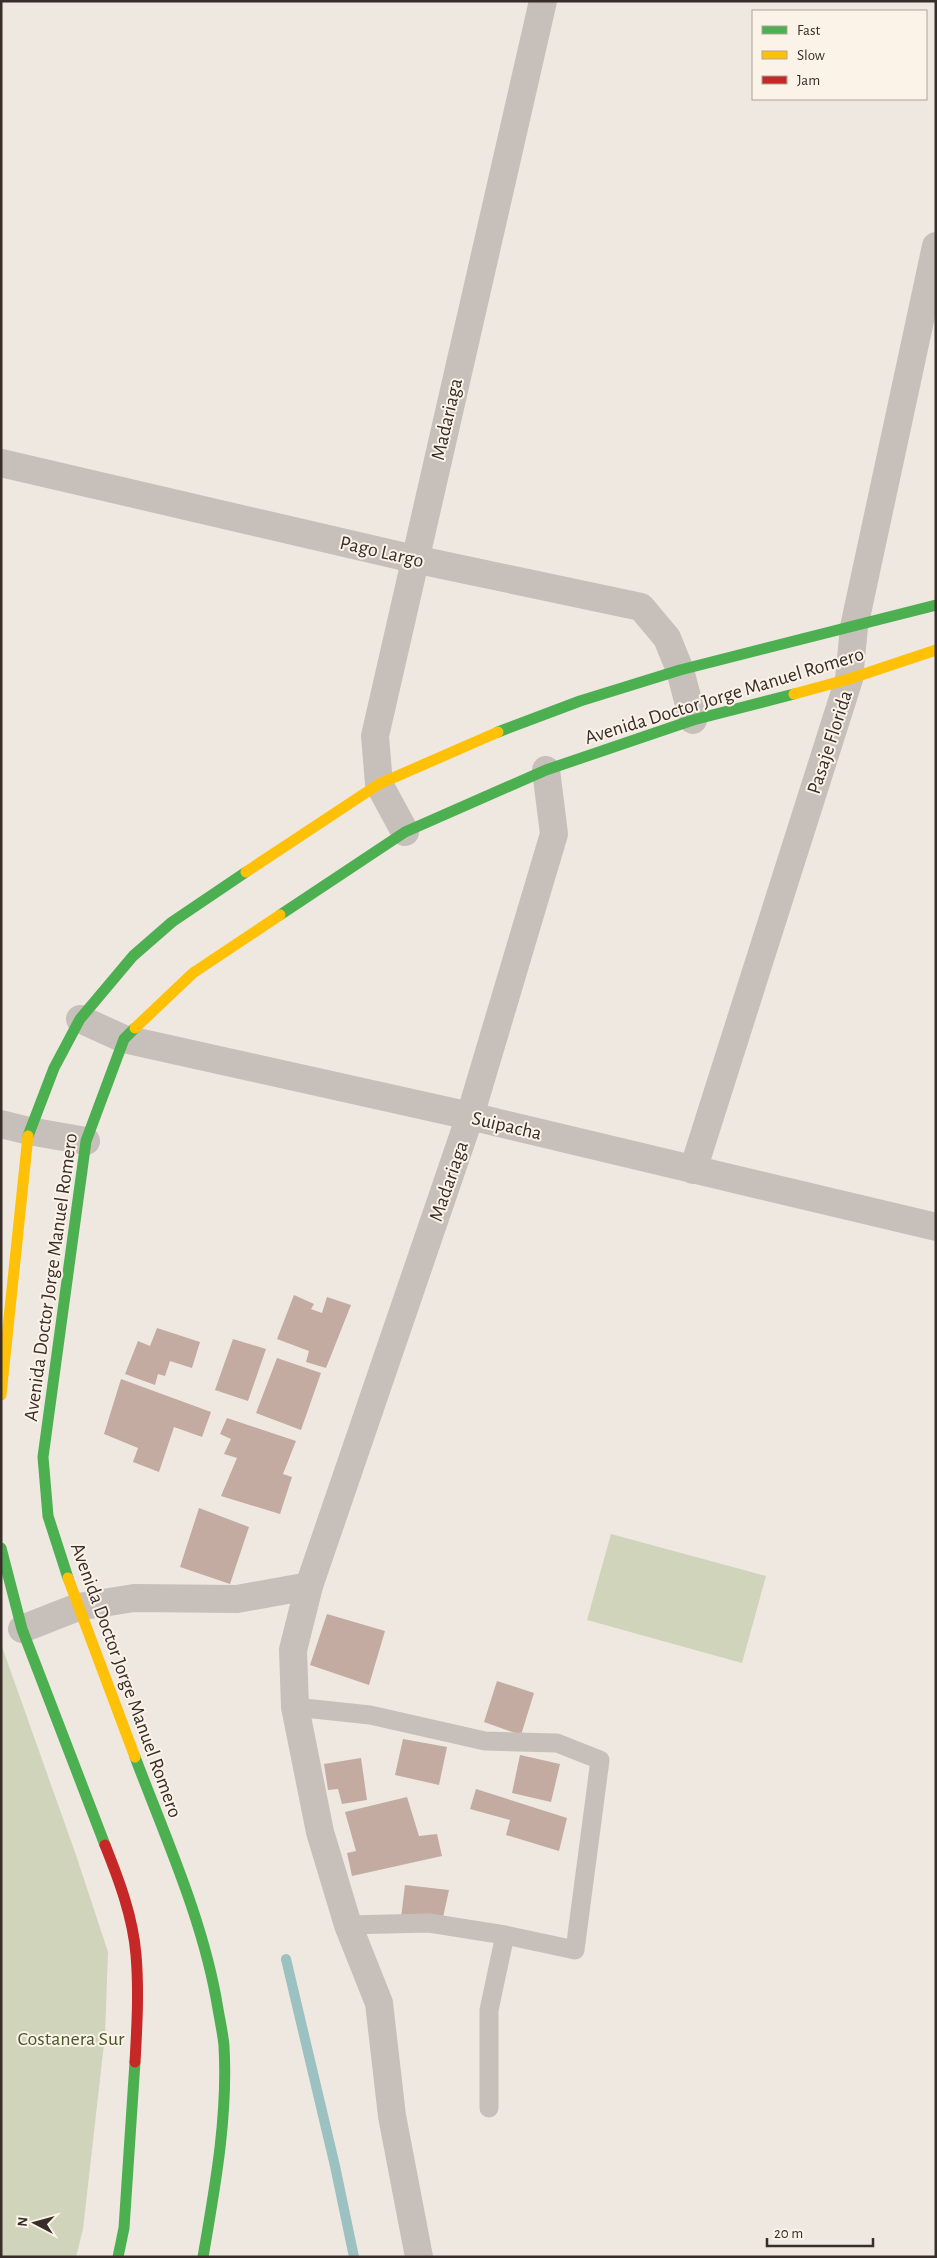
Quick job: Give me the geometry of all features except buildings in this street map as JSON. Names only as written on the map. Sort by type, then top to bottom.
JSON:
[{"type":"main road","name":"Avenida Doctor Jorge Manuel Romero","points":[[1,1395],[28,1131],[54,1068],[80,1019],[133,956],[172,922],[379,784],[470,743],[580,701],[680,670],[936,605]]},
{"type":"main road","name":"Avenida Doctor Jorge Manuel Romero","points":[[203,2257],[218,2170],[224,2114],[224,2045],[212,1971],[185,1889],[78,1607],[48,1516],[43,1457],[86,1141],[124,1039],[156,1006],[193,973],[405,832],[546,770],[693,720],[849,679],[936,650]]},
{"type":"main road","points":[[1,1548],[22,1629],[122,1891],[136,1954],[137,2030],[124,2228],[118,2257]]},
{"type":"street","name":"Madariaga","points":[[405,832],[379,784],[374,736],[543,1]]},
{"type":"street","name":"Pasaje Florida","points":[[693,1170],[849,679],[854,627],[936,246]]},
{"type":"street","name":"Pago Largo","points":[[1,463],[414,559],[640,607],[667,638],[680,670],[693,720]]},
{"type":"street","name":"Madariaga","points":[[419,2257],[392,2116],[379,2003],[348,1925],[320,1832],[295,1707],[293,1650],[309,1586],[470,1116],[554,834],[546,770]]},
{"type":"street","name":"Suipacha","points":[[80,1019],[124,1039],[470,1116],[936,1227]]},
{"type":"street","points":[[1,1124],[28,1131],[86,1141]]},
{"type":"street","points":[[22,1629],[78,1607],[134,1598],[236,1599],[309,1586]]},
{"type":"lane","points":[[295,1707],[370,1715],[485,1741],[557,1743],[600,1760],[575,1950],[505,1935],[430,1923],[348,1925]]},
{"type":"lane","points":[[489,2108],[489,2010],[505,1935]]},
{"type":"green space","points":[[611,1534],[766,1576],[742,1663],[587,1620]]},
{"type":"green space","name":"Costanera Sur","points":[[1,1644],[77,1858],[108,1952],[105,2035],[83,2229],[76,2257],[1,2257]]},
{"type":"waterway","points":[[286,1959],[335,2166],[354,2257]]},
{"type":"traffic: fast","points":[[498,732],[580,701],[680,670],[936,605]]},
{"type":"traffic: fast","points":[[280,915],[405,832],[546,770],[693,720],[794,694]]},
{"type":"traffic: fast","points":[[28,1136],[54,1068],[80,1019],[133,956],[172,922],[246,872]]},
{"type":"traffic: fast","points":[[68,1578],[48,1516],[43,1457],[86,1141],[124,1039],[135,1028]]},
{"type":"traffic: fast","points":[[1,1548],[22,1629],[105,1845]]},
{"type":"traffic: fast","points":[[135,1757],[194,1913],[212,1977],[223,2037],[225,2073],[220,2152],[203,2257]]},
{"type":"traffic: fast","points":[[118,2257],[124,2228],[135,2062]]},
{"type":"traffic: slow","points":[[794,694],[849,679],[936,650]]},
{"type":"traffic: slow","points":[[246,872],[379,784],[498,732]]},
{"type":"traffic: slow","points":[[135,1028],[193,973],[280,915]]},
{"type":"traffic: slow","points":[[1,1395],[28,1136]]},
{"type":"traffic: slow","points":[[68,1578],[135,1757]]},
{"type":"traffic: jam","points":[[105,1845],[125,1899],[134,1941],[138,1995],[135,2062]]}]
